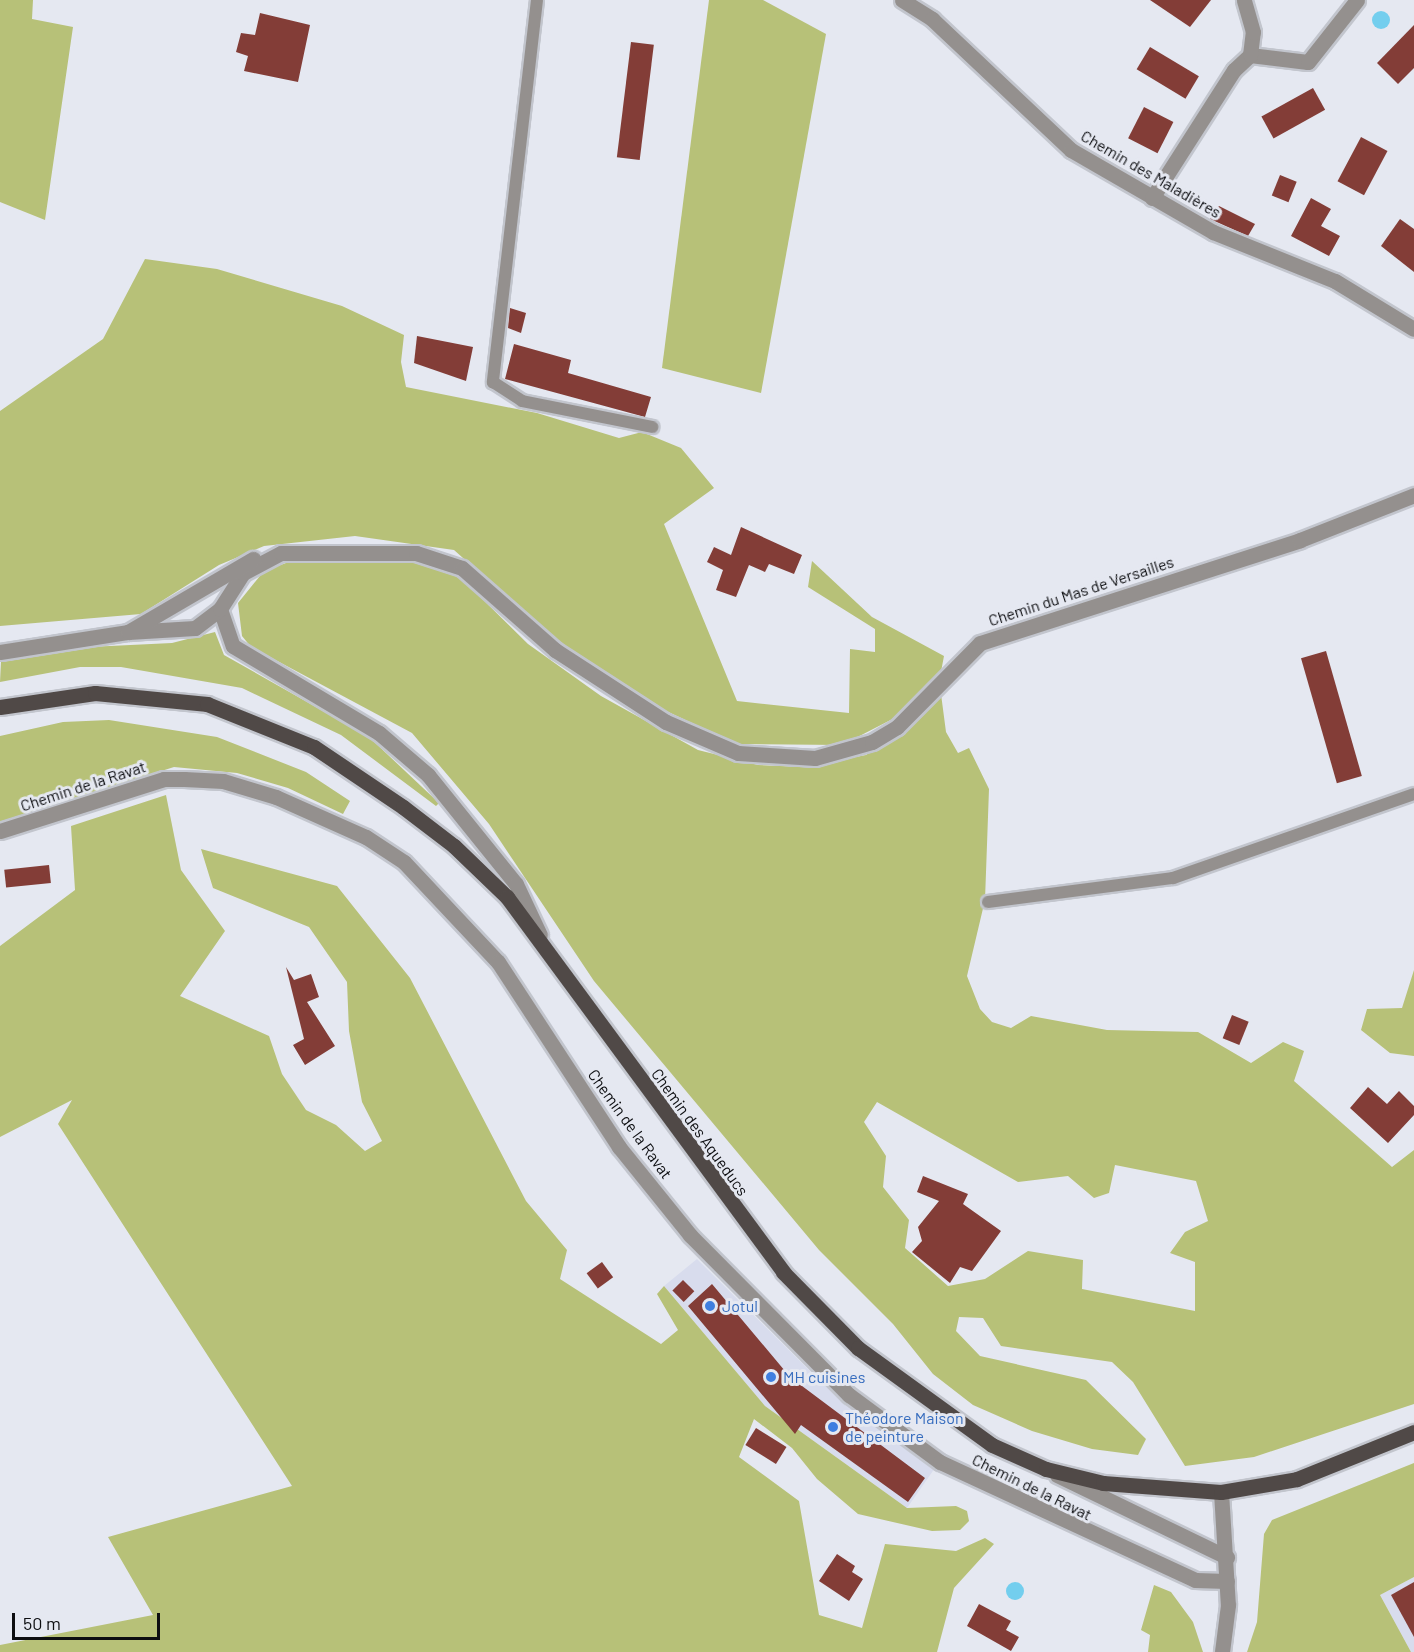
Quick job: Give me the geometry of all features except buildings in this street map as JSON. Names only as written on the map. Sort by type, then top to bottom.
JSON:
[{"type":"main road","name":"Chemin des Aqueducs","points":[[0,707],[64,695],[127,693],[207,704],[280,730],[353,770],[454,846],[507,897],[783,1272],[858,1348],[948,1416],[992,1445],[1046,1469],[1163,1491],[1221,1492],[1297,1479],[1414,1432]]},
{"type":"street","name":"Chemin des Maladières","points":[[902,0],[932,19],[1071,150],[1213,232],[1335,281],[1414,329]]},
{"type":"street","points":[[1152,198],[1234,70],[1250,55],[1253,32],[1244,0]]},
{"type":"street","points":[[1250,55],[1308,62],[1357,0]]},
{"type":"street","name":"Chemin du Mas de Versailles","points":[[128,632],[185,632],[220,609],[243,573],[267,557],[364,549],[416,552],[462,568],[555,650],[644,710],[758,757],[815,758],[872,742],[927,701],[961,657],[981,643],[1033,623],[1300,540],[1414,495]]},
{"type":"street","points":[[0,652],[128,632],[174,610],[233,566],[267,557]]},
{"type":"street","points":[[220,609],[233,646],[379,733],[428,775],[516,884],[549,954]]},
{"type":"street","name":"Chemin de la Ravat","points":[[0,831],[164,778],[223,781],[276,797],[366,837],[404,862],[498,962],[619,1146],[690,1235],[849,1395],[940,1462],[1184,1575],[1227,1581]]},
{"type":"street","points":[[1046,1469],[1227,1557]]},
{"type":"street","points":[[1221,1492],[1227,1557],[1222,1652]]},
{"type":"lane","points":[[537,0],[493,382],[522,401],[652,426]]},
{"type":"lane","points":[[988,902],[1173,878],[1414,794]]},
{"type":"shaded area","points":[[697,1259],[824,1385],[935,1468],[907,1508],[765,1406],[664,1286]]},
{"type":"shaded area","points":[[1414,1577],[1414,1652],[1411,1652],[1380,1595]]},
{"type":"green space","points":[[0,0],[33,0],[32,19],[73,27],[45,220],[0,202]]},
{"type":"green space","points":[[709,0],[763,0],[826,34],[761,393],[662,368]]},
{"type":"green space","points":[[145,259],[217,269],[342,306],[404,335],[401,362],[406,387],[537,413],[619,438],[642,432],[681,448],[714,488],[664,524],[737,701],[849,713],[850,649],[875,652],[875,629],[808,587],[812,561],[872,617],[944,656],[940,677],[912,709],[842,745],[736,744],[622,690],[577,659],[454,550],[355,536],[264,546],[219,565],[141,614],[0,626],[0,411],[103,339]]},
{"type":"green space","points":[[350,557],[413,561],[460,577],[528,644],[601,696],[698,750],[758,765],[803,767],[866,755],[941,694],[946,732],[958,753],[969,748],[989,789],[985,900],[967,976],[980,1009],[992,1022],[1011,1028],[1031,1016],[1107,1030],[1198,1032],[1251,1063],[1283,1042],[1304,1051],[1294,1081],[1392,1167],[1414,1150],[1414,1404],[1254,1457],[1185,1466],[1133,1382],[1112,1362],[1001,1346],[983,1318],[959,1317],[956,1331],[980,1356],[1086,1380],[1146,1439],[1138,1455],[1092,1449],[1032,1431],[973,1405],[933,1374],[893,1324],[819,1250],[594,981],[489,824],[412,733],[251,647],[242,636],[238,603],[264,571],[297,559]],"holes":[[[877,1102],[1018,1182],[1068,1176],[1094,1198],[1109,1193],[1115,1165],[1196,1181],[1208,1221],[1185,1232],[1170,1253],[1195,1262],[1195,1311],[1082,1289],[1083,1260],[1028,1251],[985,1279],[948,1286],[905,1248],[909,1220],[883,1187],[886,1156],[864,1122]]]},
{"type":"green space","points":[[215,632],[224,655],[369,737],[439,803],[436,806],[341,735],[242,688],[121,667],[80,667],[0,682],[1,662],[89,647],[172,643]]},
{"type":"green space","points":[[109,720],[217,737],[306,772],[350,801],[343,814],[288,788],[237,773],[174,767],[0,822],[0,736],[63,722]]},
{"type":"green space","points":[[166,795],[181,870],[225,931],[180,996],[269,1036],[282,1074],[306,1110],[336,1125],[365,1151],[382,1141],[362,1102],[349,1031],[347,982],[309,927],[213,888],[201,849],[337,886],[410,978],[526,1201],[567,1250],[560,1279],[661,1344],[678,1330],[657,1294],[664,1286],[765,1406],[907,1508],[956,1506],[967,1511],[969,1521],[960,1530],[932,1531],[858,1514],[817,1479],[792,1448],[754,1419],[739,1457],[799,1501],[819,1615],[862,1628],[885,1544],[956,1551],[985,1538],[994,1544],[954,1588],[937,1652],[0,1652],[0,1645],[153,1615],[108,1537],[292,1486],[58,1124],[72,1100],[0,1137],[0,946],[75,890],[71,826]]},
{"type":"green space","points":[[1414,970],[1414,1056],[1390,1053],[1361,1030],[1367,1009],[1402,1008]]},
{"type":"green space","points":[[1414,1463],[1414,1577],[1380,1595],[1411,1652],[1247,1652],[1257,1622],[1264,1534],[1272,1520]]},
{"type":"green space","points":[[1154,1585],[1171,1592],[1193,1622],[1203,1652],[1148,1652],[1150,1635],[1141,1630]]},
{"type":"water","points":[[1381,11],[1387,14],[1390,20],[1387,26],[1381,29],[1375,26],[1372,20],[1375,14]]},
{"type":"water","points":[[1011,1582],[1019,1582],[1024,1587],[1022,1598],[1011,1600],[1006,1595],[1006,1587]]},
{"type":"place","name":"Jotul","points":[[710,1306]]},
{"type":"place","name":"MH cuisines","points":[[771,1377]]},
{"type":"place","name":"Théodore Maison de peinture","points":[[833,1427]]}]
